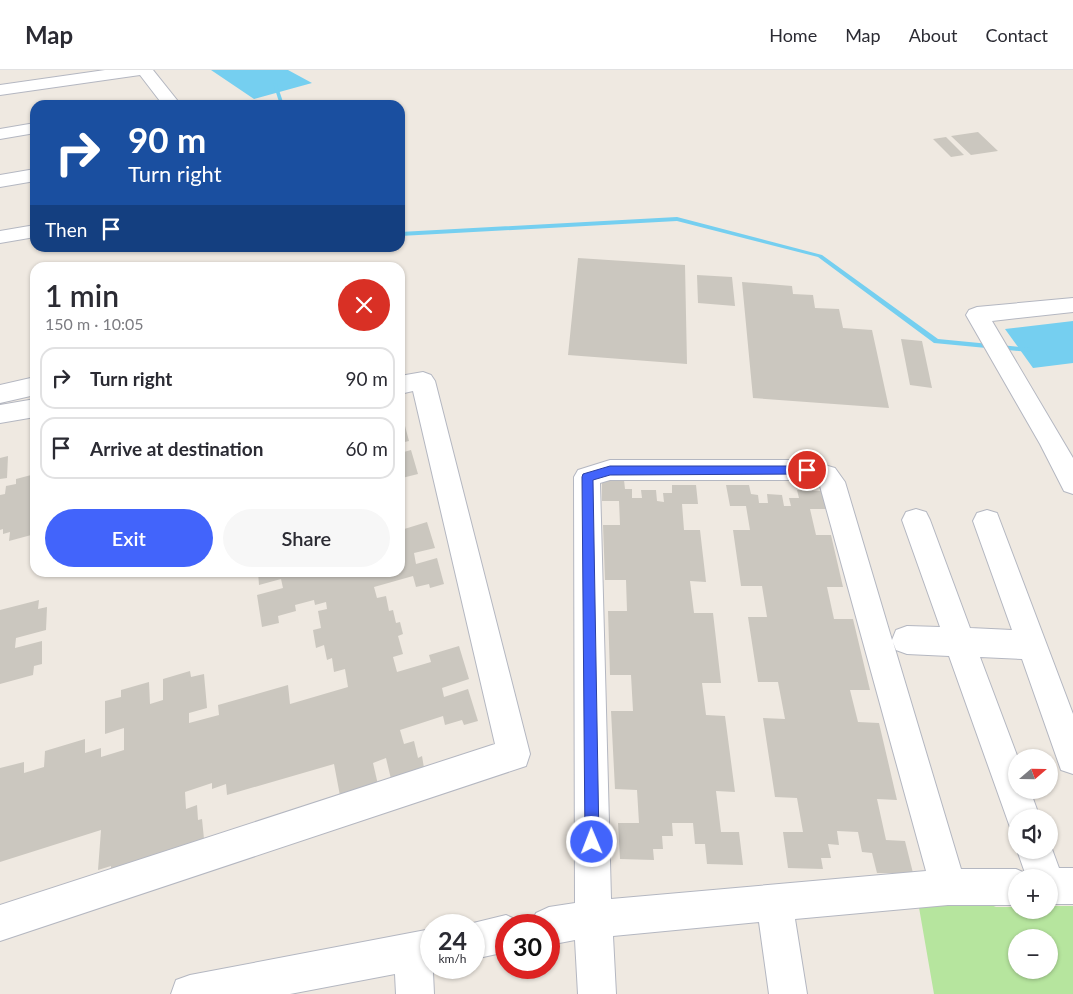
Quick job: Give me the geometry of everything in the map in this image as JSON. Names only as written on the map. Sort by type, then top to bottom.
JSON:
[{"type":"street","points":[[0,90],[140,70]]},
{"type":"street","points":[[145,70],[168,100]]},
{"type":"street","points":[[0,134],[30,129]]},
{"type":"street","points":[[0,181],[30,176]]},
{"type":"street","points":[[0,237],[30,232]]},
{"type":"street","points":[[1073,305],[977,315],[1062,438],[1073,483]]},
{"type":"street","points":[[0,923],[514,754],[423,381],[405,384]]},
{"type":"street","points":[[0,394],[30,387]]},
{"type":"street","points":[[0,414],[30,409]]},
{"type":"street","points":[[597,994],[593,919],[587,477],[610,470],[807,470],[826,475],[832,482],[948,887]]},
{"type":"street","points":[[916,520],[1020,809]]},
{"type":"street","points":[[987,521],[1073,758]]},
{"type":"street","points":[[907,640],[1032,645]]},
{"type":"street","points":[[1058,886],[1073,886]]},
{"type":"street","points":[[560,924],[593,919],[948,887],[1008,887]]},
{"type":"street","points":[[774,903],[788,994]]},
{"type":"street","points":[[190,994],[420,950]]},
{"type":"street","points":[[415,994],[420,966]]},
{"type":"green space","points":[[913,873],[996,907],[1008,907],[1008,919],[1058,919],[1058,906],[1073,906],[1073,994],[934,994]]},
{"type":"water","points":[[211,70],[288,70],[312,83],[254,99]]},
{"type":"water","points":[[1073,321],[1073,363],[1033,368],[1005,329]]},
{"type":"building","points":[[978,132],[998,151],[971,155],[951,136]]},
{"type":"building","points":[[946,137],[964,155],[951,157],[933,139]]},
{"type":"building","points":[[578,258],[685,265],[687,364],[568,355]]},
{"type":"building","points":[[697,275],[732,277],[735,306],[698,303]]},
{"type":"building","points":[[742,282],[792,286],[793,294],[813,295],[815,308],[839,309],[843,328],[872,330],[889,408],[753,398]]},
{"type":"building","points":[[901,339],[922,341],[932,388],[910,385]]},
{"type":"building","points":[[405,426],[409,441],[405,442]]},
{"type":"building","points":[[411,450],[418,474],[405,477],[405,452]]},
{"type":"building","points":[[8,456],[7,478],[0,479],[0,458]]},
{"type":"building","points":[[30,475],[30,535],[9,541],[10,532],[3,534],[3,529],[0,530],[0,495],[5,494],[6,486],[16,484],[16,479]]},
{"type":"building","points":[[602,480],[624,480],[625,489],[632,489],[632,498],[642,498],[641,490],[656,490],[657,501],[664,502],[663,493],[672,493],[672,485],[696,485],[698,504],[682,504],[684,530],[700,530],[706,582],[690,581],[694,613],[713,613],[721,683],[702,683],[706,715],[725,716],[735,792],[716,791],[721,832],[739,832],[743,865],[707,864],[705,844],[695,844],[693,823],[672,823],[673,836],[662,836],[663,849],[653,849],[654,860],[620,859],[618,823],[639,823],[637,790],[615,789],[611,711],[633,711],[631,675],[610,675],[608,611],[627,611],[626,580],[605,580],[603,525],[620,525],[619,501],[602,501]]},
{"type":"building","points":[[726,485],[749,485],[751,494],[758,495],[759,503],[768,503],[767,494],[782,495],[784,506],[791,506],[789,498],[799,498],[797,490],[822,491],[826,509],[810,509],[816,535],[831,535],[843,587],[827,587],[834,619],[853,619],[870,690],[850,690],[858,722],[879,723],[897,800],[877,799],[886,840],[905,841],[913,873],[877,873],[872,853],[862,852],[858,832],[837,831],[839,845],[828,844],[831,858],[821,858],[823,869],[788,868],[783,832],[803,832],[797,798],[775,797],[763,718],[785,719],[778,682],[758,682],[748,617],[767,617],[762,586],[741,586],[733,530],[750,530],[746,506],[730,506]]},
{"type":"building","points":[[427,522],[435,548],[414,553],[416,564],[437,558],[444,584],[430,588],[429,584],[416,587],[413,576],[374,587],[377,598],[386,596],[389,611],[393,610],[396,623],[400,622],[403,634],[398,636],[403,654],[393,657],[397,672],[431,662],[429,655],[459,646],[469,679],[442,688],[444,697],[468,689],[478,721],[464,725],[462,720],[445,725],[443,716],[400,730],[404,744],[414,741],[418,758],[422,756],[424,768],[391,779],[386,758],[373,763],[379,789],[341,801],[334,764],[227,795],[226,784],[212,789],[212,783],[185,792],[186,809],[197,805],[198,820],[202,819],[204,839],[111,879],[111,866],[98,870],[101,830],[0,862],[0,768],[24,762],[24,773],[44,767],[45,751],[85,739],[85,753],[101,748],[101,757],[124,750],[124,728],[105,734],[105,701],[121,697],[121,690],[149,682],[150,704],[163,700],[163,679],[190,671],[191,677],[204,674],[207,708],[189,713],[189,723],[219,715],[218,705],[288,685],[290,704],[348,687],[345,669],[334,672],[332,658],[327,660],[324,645],[316,648],[313,630],[321,628],[318,611],[327,609],[326,602],[315,605],[314,600],[295,605],[296,611],[278,616],[279,623],[262,627],[257,595],[283,588],[281,579],[259,585],[258,577],[405,577],[405,529]]},
{"type":"building","points":[[39,600],[38,609],[47,607],[46,630],[16,638],[15,648],[42,641],[42,664],[34,666],[33,675],[0,684],[0,610]]},
{"type":"waterway","points":[[275,84],[280,100]]},
{"type":"waterway","points":[[405,234],[677,219],[820,256],[936,341],[1030,350]]},
{"type":"route","points":[[592,842],[587,477],[610,470],[807,470]]}]
